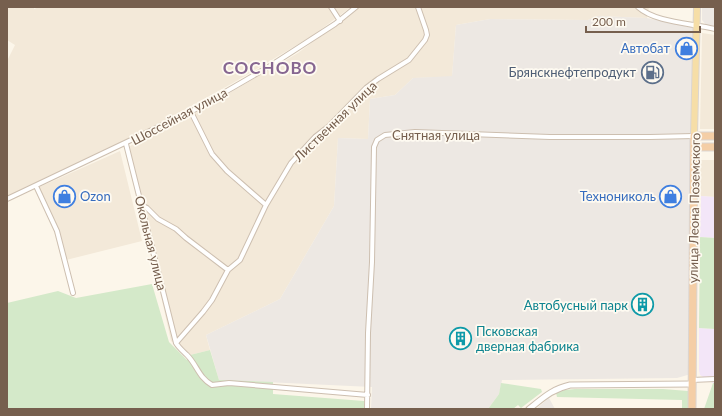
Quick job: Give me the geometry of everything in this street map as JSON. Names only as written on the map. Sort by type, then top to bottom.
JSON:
[{"type":"highway","points":[[694,136],[715,136]]},
{"type":"highway","name":"улица Леона Поземского","points":[[692,409],[694,136]]},
{"type":"highway","points":[[694,147],[715,147]]},
{"type":"main road","name":"улица Леона Поземского","points":[[694,136],[697,7]]},
{"type":"street","points":[[331,7],[340,21]]},
{"type":"street","name":"Шоссейная улица","points":[[7,199],[191,112],[270,66],[340,21],[356,7]]},
{"type":"street","name":"Лиственная улица","points":[[176,343],[212,300],[228,270],[240,260],[266,205],[291,163],[315,137],[328,127],[366,88],[409,60],[415,54],[427,35],[418,7]]},
{"type":"street","points":[[638,7],[651,16],[715,29]]},
{"type":"street","points":[[191,112],[212,154],[227,171],[266,205]]},
{"type":"street","name":"Снятная улица","points":[[367,409],[374,146],[380,137],[385,135],[415,132],[550,137],[694,136]]},
{"type":"street","name":"Окольная улица","points":[[124,145],[141,205],[176,343]]},
{"type":"street","points":[[36,186],[57,231],[73,293]]},
{"type":"street","points":[[141,205],[147,208],[158,219],[176,229],[228,270]]},
{"type":"street","points":[[176,343],[179,348],[188,355],[204,380],[212,386],[229,383],[368,395]]},
{"type":"street","points":[[529,409],[551,392],[570,384],[692,382],[715,380]]},
{"type":"shaded area","points":[[7,7],[34,7],[34,9],[39,7],[351,7],[312,36],[233,83],[151,128],[7,197],[7,61],[15,45],[7,40]]},
{"type":"shaded area","name":"СОСНОВО","points":[[359,7],[649,7],[647,18],[598,16],[588,20],[490,19],[456,25],[452,77],[413,78],[395,95],[370,99],[368,139],[338,138],[334,206],[280,299],[206,335],[210,350],[190,355],[171,341],[128,147],[192,115],[298,53]]},
{"type":"shaded area","points":[[702,7],[715,7],[715,27],[707,26],[702,20]]},
{"type":"shaded area","points":[[598,16],[647,18],[694,28],[691,374],[677,378],[502,380],[499,394],[488,409],[371,409],[372,387],[219,380],[206,335],[280,299],[334,206],[338,138],[368,139],[370,99],[395,95],[413,78],[452,76],[456,25],[490,19],[588,20]]},
{"type":"shaded area","points":[[702,33],[715,35],[715,129],[700,129]]},
{"type":"shaded area","points":[[120,151],[142,241],[62,261],[52,224],[35,189]]},
{"type":"shaded area","points":[[700,160],[715,160],[715,197],[701,196]]},
{"type":"shaded area","points":[[701,196],[715,197],[715,238],[700,237]]},
{"type":"shaded area","points":[[699,328],[715,329],[715,383],[700,375]]},
{"type":"shaded area","points":[[549,398],[555,409],[536,409]]},
{"type":"green space","points":[[700,237],[715,238],[715,329],[699,328]]},
{"type":"green space","points":[[152,284],[169,342],[187,360],[190,355],[210,350],[219,380],[273,382],[273,394],[364,401],[364,409],[7,409],[7,303],[58,291],[76,298]]},
{"type":"green space","points":[[501,383],[541,389],[542,392],[521,408],[518,405],[513,409],[488,409],[499,394]]},
{"type":"green space","points":[[713,383],[715,383],[715,409],[704,409]]},
{"type":"green space","points":[[663,389],[688,391],[688,409],[682,409],[682,400],[557,397],[556,393],[564,390]]},
{"type":"place","name":"Автобат","points":[[686,48]]},
{"type":"place","name":"Брянскнефтепродукт","points":[[652,72]]},
{"type":"place","name":"Ozon","points":[[65,196]]},
{"type":"place","name":"Технониколь","points":[[671,196]]},
{"type":"place","name":"Автобусный парк","points":[[643,305]]},
{"type":"place","name":"Псковская дверная фабрика","points":[[461,338]]},
{"type":"district","name":"СОСНОВО","points":[[270,67]]}]
